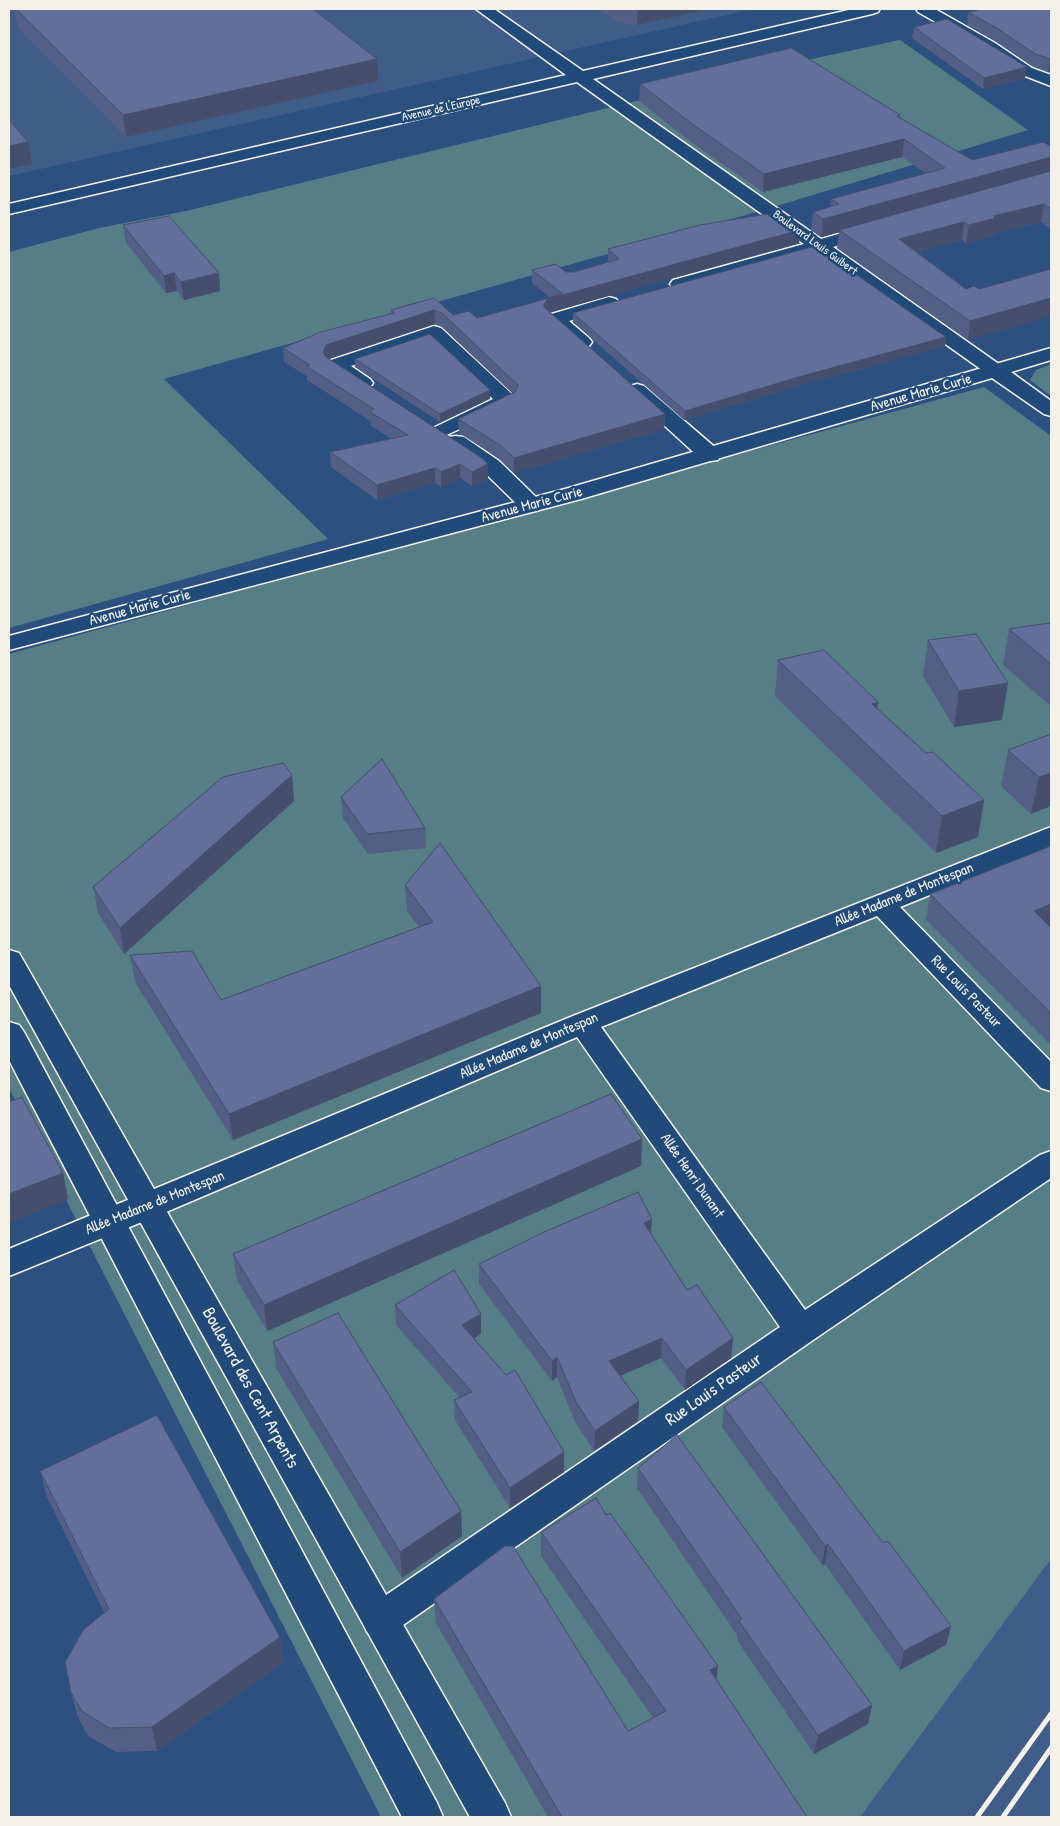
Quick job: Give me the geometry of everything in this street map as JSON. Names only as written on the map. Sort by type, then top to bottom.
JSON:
[{"type":"street","name":"Boulevard Louis Guibert","points":[[484,9],[1051,410]]},
{"type":"street","name":"Avenue de l'Europe","points":[[9,209],[872,9]]},
{"type":"street","points":[[924,9],[989,46],[1026,70],[1051,82],[1045,87],[1032,91]]},
{"type":"street","points":[[665,288],[892,225]]},
{"type":"street","points":[[598,357],[555,319],[628,298]]},
{"type":"street","points":[[383,396],[334,365],[434,332],[507,400],[432,427],[490,466],[531,505]]},
{"type":"street","name":"Avenue Marie Curie","points":[[9,643],[531,505],[710,455],[1051,354]]},
{"type":"street","points":[[620,376],[710,455]]},
{"type":"street","name":"Allée Madame de Montespan","points":[[9,1263],[583,1023],[1051,836]]},
{"type":"street","name":"Rue Louis Pasteur","points":[[881,904],[1051,1080]]},
{"type":"street","name":"Boulevard des Cent Arpents","points":[[9,960],[491,1817]]},
{"type":"street","name":"Allée Henri Dunant","points":[[583,1023],[801,1330]]},
{"type":"street","points":[[9,1032],[423,1817]]},
{"type":"street","name":"Rue Louis Pasteur","points":[[380,1620],[801,1330],[1051,1163]]},
{"type":"shaded area","points":[[9,9],[753,9],[9,176]]},
{"type":"shaded area","points":[[1051,1559],[1051,1817],[860,1817]]},
{"type":"green space","points":[[900,40],[1028,130],[760,211],[164,379],[328,539],[9,628],[9,252],[99,228],[186,211],[784,65]]},
{"type":"green space","points":[[1051,364],[1051,396],[1030,380],[1036,370]]},
{"type":"green space","points":[[984,387],[1051,436],[1051,1559],[860,1817],[381,1817],[9,1088],[9,654]]},
{"type":"building","points":[[16,9],[313,9],[377,59],[123,115]]},
{"type":"building","points":[[982,9],[1051,9],[1051,59],[1035,54],[998,29],[968,12]]},
{"type":"building","points":[[947,19],[1027,67],[984,78],[914,27]]},
{"type":"building","points":[[791,48],[900,115],[897,116],[972,160],[1043,142],[1051,146],[1051,157],[823,219],[813,212],[839,204],[831,199],[945,168],[904,139],[764,174],[695,126],[640,84]]},
{"type":"building","points":[[9,120],[28,142],[9,146]]},
{"type":"building","points":[[1051,171],[1051,209],[1044,204],[993,216],[996,218],[969,225],[964,222],[899,239],[966,289],[974,286],[979,289],[1051,269],[1051,298],[970,321],[839,230]]},
{"type":"building","points":[[767,214],[781,225],[789,222],[800,230],[548,299],[544,304],[544,307],[665,414],[514,458],[500,445],[458,419],[515,392],[518,385],[442,313],[434,310],[326,345],[323,352],[326,357],[482,458],[488,464],[472,472],[460,464],[441,472],[435,468],[377,485],[330,452],[408,435],[370,412],[374,409],[306,366],[310,365],[283,348],[321,332],[394,313],[391,310],[434,298],[453,315],[469,311],[477,318],[563,294],[532,270],[556,264],[566,272],[574,272],[619,259],[608,249],[700,225]]},
{"type":"building","points":[[169,216],[219,273],[181,282],[174,273],[164,276],[123,225]]},
{"type":"building","points":[[815,246],[946,337],[802,376],[685,411],[573,313]]},
{"type":"building","points":[[430,334],[490,390],[440,414],[355,359]]},
{"type":"building","points":[[1049,623],[1051,625],[1051,664],[1009,629]]},
{"type":"building","points":[[976,634],[1008,683],[959,691],[928,640]]},
{"type":"building","points":[[824,650],[878,702],[872,704],[926,753],[933,752],[984,800],[942,816],[778,660]]},
{"type":"building","points":[[1051,734],[1051,773],[1039,777],[1008,750]]},
{"type":"building","points":[[382,759],[425,828],[367,834],[341,797]]},
{"type":"building","points":[[283,763],[292,775],[120,928],[93,887],[223,777]]},
{"type":"building","points":[[440,843],[541,986],[229,1114],[130,955],[192,951],[221,1000],[433,922],[405,885]]},
{"type":"building","points":[[1051,846],[1051,904],[1034,911],[1051,928],[1051,1013],[930,894]]},
{"type":"building","points":[[611,1094],[642,1139],[264,1305],[233,1254]]},
{"type":"building","points":[[22,1097],[63,1173],[9,1194],[9,1102]]},
{"type":"building","points":[[638,1192],[652,1219],[644,1223],[687,1290],[697,1285],[733,1338],[686,1370],[662,1338],[609,1361],[639,1401],[595,1431],[576,1402],[557,1357],[552,1361],[479,1264],[544,1232]]},
{"type":"building","points":[[454,1270],[481,1314],[462,1325],[506,1375],[515,1370],[564,1452],[510,1488],[454,1400],[472,1392],[395,1305]]},
{"type":"building","points":[[338,1313],[461,1511],[400,1552],[273,1342]]},
{"type":"building","points":[[761,1382],[883,1543],[888,1541],[951,1626],[904,1651],[828,1544],[825,1546],[724,1407]]},
{"type":"building","points":[[157,1415],[280,1637],[152,1727],[109,1728],[82,1711],[71,1693],[65,1662],[84,1629],[109,1609],[40,1471]]},
{"type":"building","points":[[677,1435],[872,1705],[818,1735],[739,1621],[742,1619],[638,1468]]},
{"type":"building","points":[[596,1498],[606,1515],[610,1513],[718,1666],[710,1670],[807,1817],[562,1817],[434,1599],[505,1546],[513,1546],[628,1731],[666,1711],[541,1532]]},
{"type":"railway","points":[[977,1817],[1051,1714]]},
{"type":"railway","points":[[1003,1817],[1051,1748]]}]
